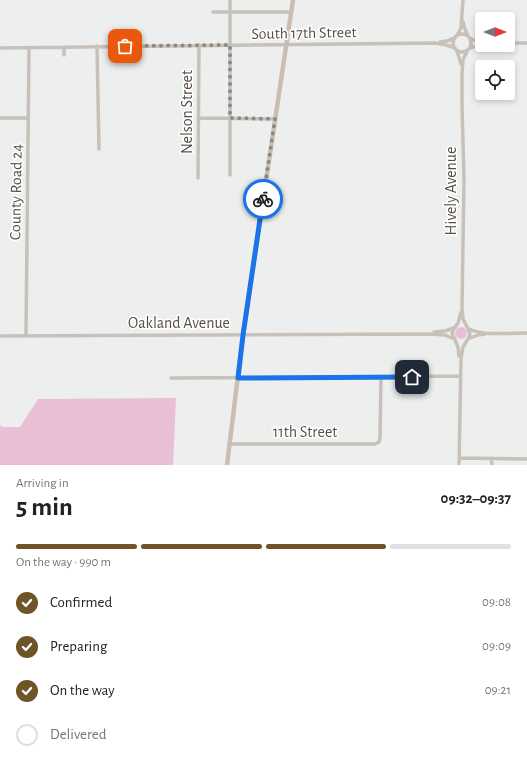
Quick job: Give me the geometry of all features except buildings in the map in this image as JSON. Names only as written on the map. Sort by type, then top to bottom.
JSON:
[{"type":"main road","points":[[227,465],[243,335],[293,0]]},
{"type":"street","points":[[230,0],[230,175]]},
{"type":"street","points":[[456,49],[454,42],[461,28],[463,0]]},
{"type":"street","points":[[213,12],[291,12]]},
{"type":"street","points":[[462,14],[464,28],[471,42],[468,50]]},
{"type":"street","points":[[435,43],[447,41],[461,34],[475,40]]},
{"type":"street","points":[[435,43],[446,45],[461,52],[475,46]]},
{"type":"street","name":"South 17th Street","points":[[0,48],[435,43]]},
{"type":"street","points":[[515,43],[527,43]]},
{"type":"street","points":[[98,46],[99,149]]},
{"type":"street","name":"Nelson Street","points":[[198,178],[199,46]]},
{"type":"street","points":[[64,47],[64,55]]},
{"type":"street","name":"County Road 24","points":[[26,336],[29,48]]},
{"type":"street","name":"Hively Avenue","points":[[456,49],[460,60],[462,73]]},
{"type":"street","name":"Hively Avenue","points":[[461,359],[463,347],[470,334],[463,319],[462,308],[464,179],[462,73],[463,60],[468,50]]},
{"type":"street","points":[[0,118],[28,118]]},
{"type":"street","points":[[198,118],[275,119]]},
{"type":"street","name":"Hively Avenue","points":[[461,359],[452,333],[459,320],[462,308]]},
{"type":"street","points":[[455,327],[461,325],[474,331],[491,333],[527,333]]},
{"type":"street","name":"Oakland Avenue","points":[[430,334],[455,327]]},
{"type":"street","points":[[455,340],[461,342],[478,335],[491,333]]},
{"type":"street","name":"Oakland Avenue","points":[[0,336],[430,334],[445,335],[455,340]]},
{"type":"street","points":[[459,465],[461,359]]},
{"type":"street","points":[[171,378],[460,376]]},
{"type":"street","name":"11th Street","points":[[230,444],[375,444],[380,440],[381,377]]},
{"type":"street","points":[[459,458],[525,459],[524,465]]},
{"type":"street","points":[[492,458],[492,465]]},
{"type":"shaded area","points":[[463,327],[466,328],[466,338],[459,339],[456,338],[455,331],[456,328]]},
{"type":"shaded area","points":[[176,398],[173,465],[0,465],[0,425],[2,427],[20,427],[38,399]]},
{"type":"way so far","points":[[125,46],[230,45],[230,118],[275,119],[263,199]]},
{"type":"route","points":[[263,199],[238,378],[412,377]]}]
